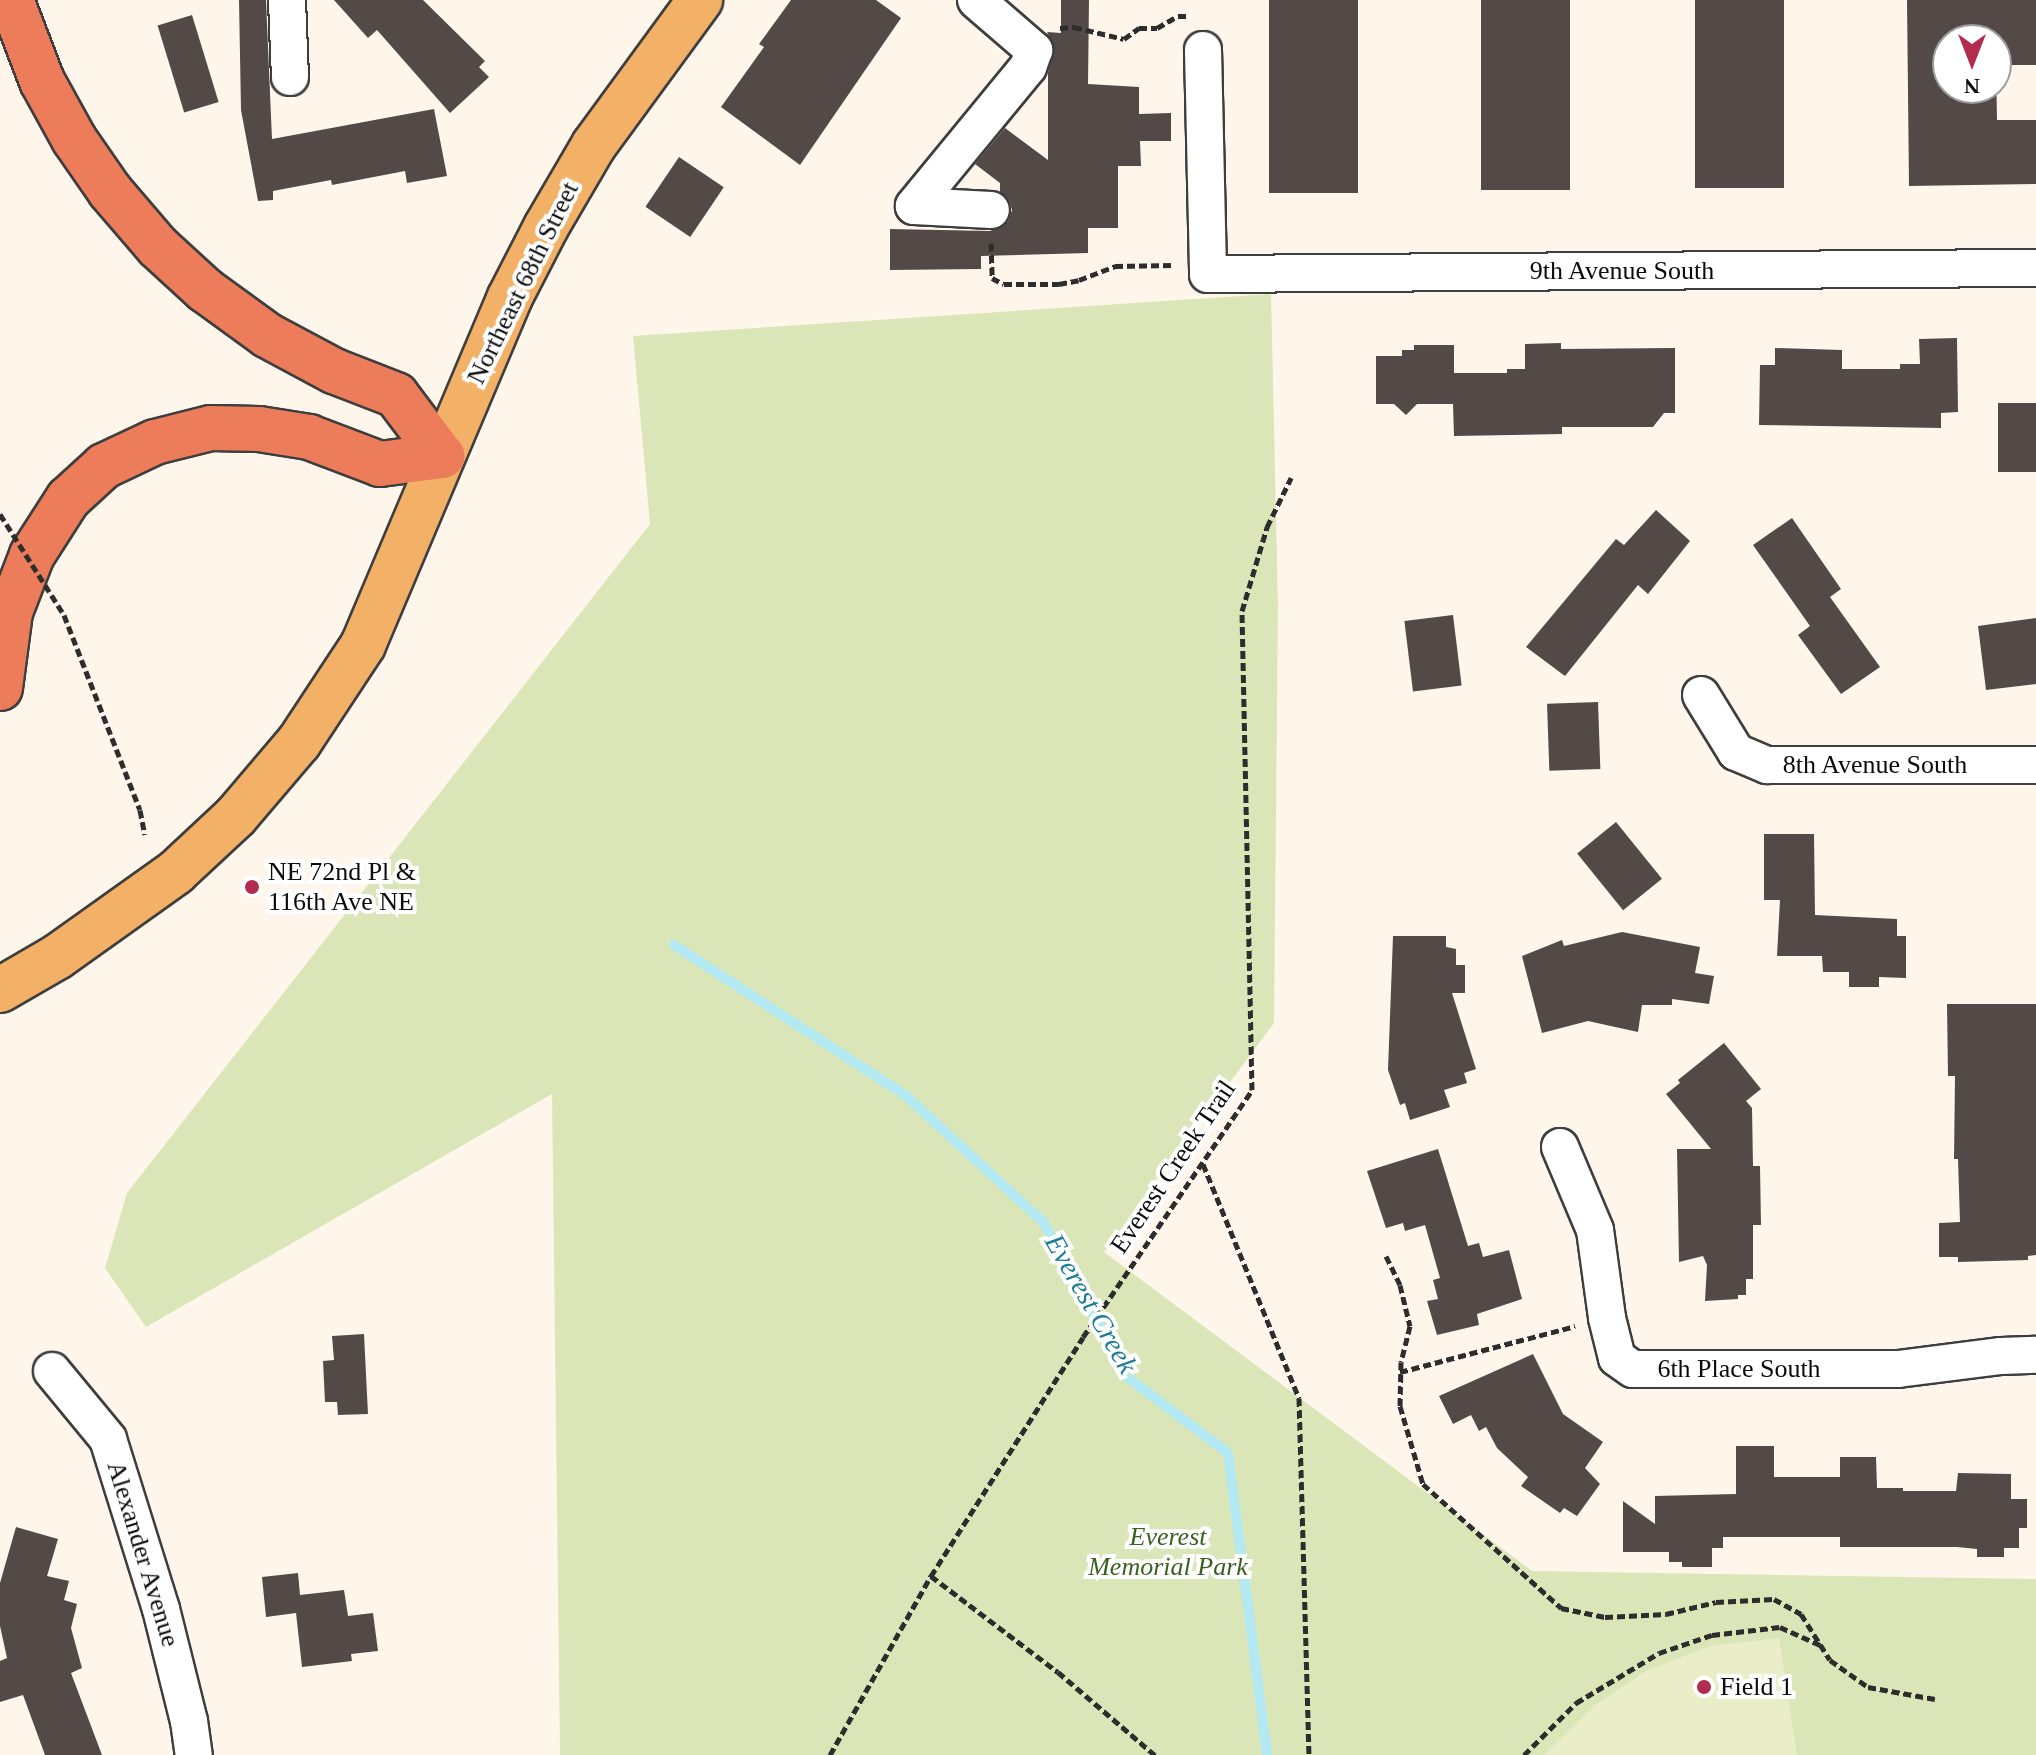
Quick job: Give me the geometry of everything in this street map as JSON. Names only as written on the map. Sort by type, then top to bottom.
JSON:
[{"type":"highway","points":[[0,688],[10,612],[32,555],[68,499],[104,466],[155,442],[211,428],[259,429],[309,437],[380,464],[442,456],[396,395],[334,371],[267,335],[205,290],[158,247],[110,191],[74,139],[42,81],[11,0]]},
{"type":"main road","name":"Northeast 68th Street","points":[[0,990],[57,957],[144,897],[198,853],[236,816],[299,742],[363,645],[509,299],[546,227],[594,145],[700,0]]},
{"type":"street","points":[[287,0],[290,77]]},
{"type":"street","points":[[976,0],[1034,50],[1028,67],[914,206],[991,210]]},
{"type":"street","points":[[1203,50],[1208,274]]},
{"type":"street","name":"9th Avenue South","points":[[1208,274],[2036,268]]},
{"type":"street","name":"8th Avenue South","points":[[1701,695],[1736,752],[1767,765],[2036,765]]},
{"type":"street","name":"6th Place South","points":[[1560,1147],[1595,1230],[1607,1318],[1617,1358],[1633,1369],[1898,1369],[2001,1356],[2036,1355]]},
{"type":"street","name":"Alexander Avenue","points":[[52,1371],[108,1439],[161,1609],[189,1721],[194,1755]]},
{"type":"path","points":[[1014,32],[1074,27],[1124,39],[1139,28],[1157,28],[1178,16],[1193,16],[1201,22],[1203,50]]},
{"type":"path","points":[[991,210],[992,278],[1004,284],[1059,284],[1115,266],[1186,265],[1208,274]]},
{"type":"path","name":"Everest Creek Trail","points":[[830,1755],[931,1576],[1083,1337],[1252,1090],[1242,611],[1267,527],[1291,478]]},
{"type":"path","points":[[0,514],[64,615],[140,810],[145,835]]},
{"type":"path","points":[[1202,1163],[1299,1398],[1309,1755]]},
{"type":"path","points":[[1386,1256],[1400,1285],[1410,1326],[1400,1372],[1400,1406],[1423,1484],[1561,1608],[1605,1617],[1666,1614],[1716,1602],[1774,1599],[1801,1614],[1830,1660],[1868,1687],[1935,1699]]},
{"type":"path","points":[[1400,1372],[1607,1318]]},
{"type":"path","points":[[931,1576],[1058,1672],[1155,1755]]},
{"type":"path","points":[[1524,1755],[1576,1703],[1659,1653],[1712,1635],[1780,1627],[1821,1646]]},
{"type":"green space","name":"Everest Memorial Park","points":[[1271,294],[1278,605],[1274,1023],[1104,1252],[1532,1571],[2036,1579],[2036,1755],[560,1755],[552,1094],[146,1327],[105,1268],[127,1193],[650,524],[633,336]]},
{"type":"green space","name":"Field 1","points":[[1779,1638],[1797,1755],[1544,1755],[1595,1705],[1648,1670],[1710,1646]]},
{"type":"building","points":[[239,0],[266,0],[272,139],[434,109],[447,176],[407,183],[405,171],[332,185],[331,180],[273,191],[273,200],[258,201],[241,110]]},
{"type":"building","points":[[334,0],[423,0],[485,61],[479,67],[489,77],[450,113],[377,30],[368,38]]},
{"type":"building","points":[[791,0],[876,0],[901,18],[800,165],[721,107],[764,47],[759,44]]},
{"type":"building","points":[[1061,0],[1089,0],[1088,84],[1139,87],[1139,114],[1171,113],[1171,141],[1140,141],[1141,166],[1118,166],[1118,228],[1088,228],[1088,253],[981,256],[981,269],[890,270],[890,229],[990,231],[1008,222],[1012,210],[1009,200],[1000,192],[1000,183],[975,164],[1005,128],[1048,160],[1048,73],[1054,46],[1047,32],[1061,33]]},
{"type":"building","points":[[1269,0],[1358,0],[1358,193],[1269,193]]},
{"type":"building","points":[[1481,0],[1570,0],[1570,190],[1481,190]]},
{"type":"building","points":[[1695,0],[1784,0],[1784,188],[1695,188]]},
{"type":"building","points":[[1907,0],[2036,0],[2036,65],[2012,65],[2012,24],[1932,24],[1932,104],[1997,104],[1997,120],[2036,120],[2036,184],[1909,186]]},
{"type":"building","points":[[192,15],[219,102],[184,113],[158,26]]},
{"type":"building","points":[[679,157],[724,187],[690,237],[645,207]]},
{"type":"building","points":[[1957,338],[1958,412],[1941,413],[1941,428],[1759,425],[1760,365],[1775,365],[1775,348],[1842,350],[1842,369],[1900,369],[1900,364],[1920,364],[1919,339]]},
{"type":"building","points":[[1561,343],[1561,349],[1675,348],[1675,413],[1664,413],[1653,427],[1562,427],[1562,434],[1454,436],[1453,404],[1417,404],[1406,415],[1394,404],[1376,404],[1376,356],[1402,356],[1402,350],[1414,350],[1414,345],[1454,345],[1454,373],[1507,373],[1507,369],[1525,369],[1525,344]]},
{"type":"building","points":[[1998,403],[2036,403],[2036,472],[1998,472]]},
{"type":"building","points":[[1656,510],[1690,541],[1648,594],[1638,585],[1565,676],[1526,647],[1616,539],[1624,545]]},
{"type":"building","points":[[1792,518],[1841,589],[1830,597],[1880,667],[1841,694],[1798,635],[1810,626],[1753,545]]},
{"type":"building","points":[[1453,615],[1462,685],[1413,691],[1404,621]]},
{"type":"building","points":[[2036,618],[2036,684],[1986,690],[1978,626]]},
{"type":"building","points":[[1598,702],[1600,769],[1549,771],[1547,704]]},
{"type":"building","points":[[1616,822],[1662,879],[1623,910],[1577,853]]},
{"type":"building","points":[[1764,834],[1814,834],[1815,915],[1897,919],[1897,936],[1906,936],[1906,978],[1879,977],[1879,987],[1849,987],[1849,972],[1823,972],[1822,956],[1777,956],[1780,900],[1764,900]]},
{"type":"building","points":[[1622,932],[1700,947],[1695,973],[1714,976],[1709,1004],[1672,999],[1672,1005],[1642,1005],[1638,1032],[1588,1021],[1542,1033],[1522,956],[1562,940],[1564,946]]},
{"type":"building","points":[[1393,936],[1446,936],[1446,947],[1456,949],[1456,965],[1465,965],[1465,993],[1452,993],[1476,1069],[1464,1073],[1467,1083],[1444,1090],[1450,1107],[1410,1120],[1405,1103],[1400,1105],[1388,1070]]},
{"type":"building","points":[[1947,1004],[2036,1004],[2036,1255],[2028,1256],[2028,1260],[1958,1262],[1958,1257],[1939,1257],[1939,1223],[1960,1222],[1958,1159],[1954,1159],[1955,1076],[1948,1076]]},
{"type":"building","points":[[1724,1043],[1761,1089],[1746,1101],[1752,1108],[1753,1166],[1760,1166],[1761,1225],[1753,1225],[1753,1279],[1746,1279],[1746,1295],[1738,1295],[1738,1299],[1705,1301],[1707,1265],[1703,1256],[1679,1262],[1677,1149],[1711,1149],[1666,1094],[1680,1083],[1678,1080]]},
{"type":"building","points":[[1438,1149],[1468,1246],[1479,1243],[1483,1257],[1509,1250],[1522,1299],[1477,1314],[1479,1325],[1437,1335],[1427,1301],[1438,1299],[1433,1280],[1440,1278],[1425,1225],[1405,1231],[1403,1223],[1386,1228],[1367,1171]]},
{"type":"building","points":[[364,1334],[368,1414],[338,1415],[337,1402],[325,1402],[323,1361],[334,1360],[332,1336]]},
{"type":"building","points":[[1533,1354],[1563,1414],[1603,1442],[1585,1468],[1600,1484],[1577,1516],[1564,1508],[1560,1513],[1521,1486],[1528,1477],[1497,1448],[1486,1427],[1479,1431],[1471,1415],[1453,1424],[1439,1396]]},
{"type":"building","points":[[1736,1446],[1774,1446],[1774,1477],[1840,1477],[1840,1457],[1876,1457],[1877,1488],[1903,1488],[1903,1491],[1956,1491],[1958,1473],[2011,1474],[2011,1499],[2027,1499],[2027,1528],[2019,1528],[2019,1548],[2004,1548],[2004,1557],[1977,1557],[1977,1549],[1957,1547],[1840,1547],[1840,1537],[1723,1537],[1723,1548],[1712,1548],[1712,1567],[1682,1567],[1682,1562],[1669,1562],[1669,1552],[1623,1552],[1623,1501],[1655,1524],[1655,1496],[1736,1494]]},
{"type":"building","points":[[16,1527],[58,1539],[47,1576],[69,1581],[64,1600],[77,1604],[71,1628],[82,1668],[71,1673],[102,1755],[45,1755],[23,1695],[0,1702],[0,1661],[7,1658],[0,1626],[0,1583]]},
{"type":"building","points":[[298,1573],[300,1595],[344,1590],[348,1616],[373,1613],[378,1651],[351,1654],[352,1661],[302,1667],[296,1613],[266,1617],[262,1577]]},
{"type":"waterway","name":"Everest Creek","points":[[674,945],[905,1095],[1044,1223],[1127,1377],[1228,1453],[1267,1755]]},
{"type":"place","name":"NE 72nd Pl & 116th Ave NE","points":[[252,887]]},
{"type":"place","name":"Field 1","points":[[1704,1687]]}]
